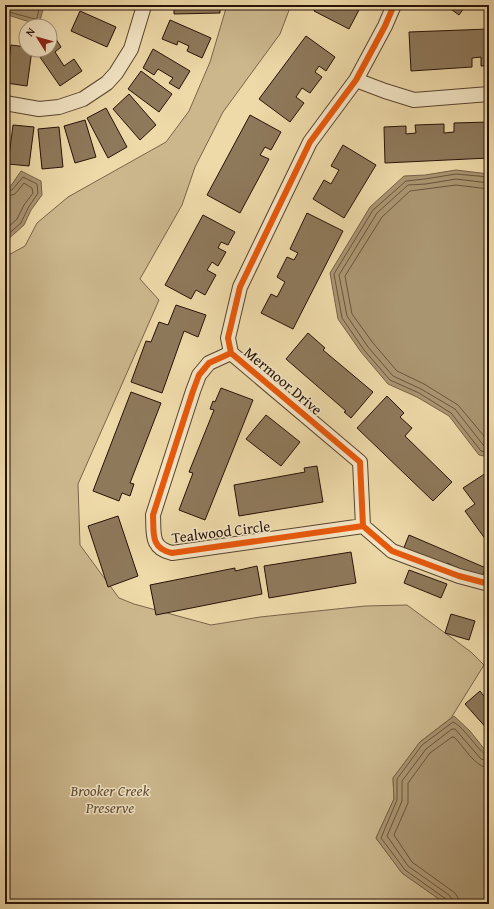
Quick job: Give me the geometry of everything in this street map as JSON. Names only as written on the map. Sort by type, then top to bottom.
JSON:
[{"type":"street","name":"Mermoor Drive","points":[[363,526],[360,462],[230,353],[228,338],[240,287],[310,142],[356,80],[385,26],[394,5]]},
{"type":"street","points":[[5,103],[39,109],[59,107],[83,99],[107,83],[116,73],[131,49],[144,6]]},
{"type":"street","points":[[356,80],[385,92],[414,100],[489,94]]},
{"type":"street","name":"Tealwood Circle","points":[[230,353],[209,363],[200,375],[193,392],[153,515],[154,540],[156,544],[164,551],[172,553],[363,526]]},
{"type":"street","points":[[363,526],[392,551],[459,576],[489,584]]},
{"type":"green space","name":"Brooker Creek Preserve","points":[[227,5],[291,5],[280,34],[223,112],[195,167],[182,205],[140,279],[159,300],[78,484],[80,545],[119,598],[134,604],[211,625],[260,617],[365,606],[407,605],[471,652],[484,665],[451,718],[420,742],[393,778],[394,799],[376,838],[402,873],[446,904],[5,904],[5,257],[25,246],[37,223],[68,197],[166,142],[189,111],[210,62]]},
{"type":"water","points":[[5,5],[44,5],[41,18],[18,18],[5,14]]},
{"type":"water","points":[[456,170],[489,174],[489,457],[479,455],[449,416],[417,397],[388,384],[361,352],[338,319],[330,273],[370,207],[404,176],[425,175]]},
{"type":"water","points":[[21,171],[41,181],[42,195],[31,210],[24,225],[5,242],[5,189],[10,187]]},
{"type":"water","points":[[454,716],[470,731],[489,755],[489,904],[446,904],[402,873],[376,838],[394,799],[393,778],[420,742]]},
{"type":"building","points":[[174,5],[220,5],[220,13],[174,14]]},
{"type":"building","points":[[317,5],[354,5],[360,8],[349,29],[314,11]]},
{"type":"building","points":[[445,5],[466,5],[459,15]]},
{"type":"building","points":[[80,11],[116,27],[107,47],[71,31]]},
{"type":"building","points":[[170,20],[211,38],[202,58],[187,51],[189,46],[178,41],[177,45],[162,39]]},
{"type":"building","points":[[489,29],[489,66],[481,66],[481,57],[472,58],[472,67],[411,71],[409,32]]},
{"type":"building","points":[[306,36],[335,57],[326,71],[319,66],[315,72],[322,77],[310,93],[302,88],[296,97],[304,103],[290,122],[259,99]]},
{"type":"building","points":[[58,42],[61,47],[58,50]]},
{"type":"building","points":[[11,45],[18,46],[18,58],[31,58],[27,86],[6,83]]},
{"type":"building","points":[[153,49],[190,71],[179,89],[169,83],[173,78],[158,69],[154,75],[143,68]]},
{"type":"building","points":[[58,57],[64,66],[74,59],[82,71],[60,86],[41,58],[58,58]]},
{"type":"building","points":[[141,71],[172,94],[159,112],[128,89]]},
{"type":"building","points":[[129,94],[156,125],[140,140],[113,109]]},
{"type":"building","points":[[106,108],[127,147],[108,158],[87,118]]},
{"type":"building","points":[[250,115],[281,132],[271,150],[265,147],[260,155],[269,159],[240,213],[207,195]]},
{"type":"building","points":[[85,120],[96,157],[75,163],[64,126]]},
{"type":"building","points":[[489,122],[489,158],[385,163],[384,127],[406,126],[406,134],[416,133],[415,125],[444,124],[444,133],[454,132],[454,123]]},
{"type":"building","points":[[13,125],[34,127],[29,166],[8,164]]},
{"type":"building","points":[[59,127],[63,167],[42,169],[38,129]]},
{"type":"building","points":[[343,145],[376,165],[344,218],[313,199],[324,180],[331,184],[339,170],[331,166]]},
{"type":"building","points":[[307,213],[343,231],[293,329],[261,313],[271,294],[277,297],[285,282],[277,277],[287,257],[294,260],[298,253],[290,249]]},
{"type":"building","points":[[203,215],[235,232],[228,245],[221,242],[218,248],[226,252],[218,266],[212,262],[207,270],[216,275],[205,295],[196,290],[191,299],[165,285]]},
{"type":"building","points":[[176,305],[206,315],[198,337],[184,331],[162,393],[131,382],[146,341],[151,342],[159,322],[168,325]]},
{"type":"building","points":[[308,333],[325,348],[323,350],[373,392],[351,418],[344,412],[346,411],[286,359]]},
{"type":"building","points":[[221,388],[253,400],[205,520],[179,510],[193,473],[189,472],[214,410],[210,409]]},
{"type":"building","points":[[131,392],[161,403],[130,483],[134,484],[130,496],[122,493],[119,501],[93,491]]},
{"type":"building","points":[[387,396],[404,413],[400,417],[412,428],[405,436],[452,482],[433,501],[357,428]]},
{"type":"building","points":[[266,415],[300,442],[281,466],[246,439]]},
{"type":"building","points":[[317,466],[323,502],[239,516],[234,485],[305,472],[304,468]]},
{"type":"building","points":[[489,471],[489,538],[486,540],[465,511],[475,504],[463,488]]},
{"type":"building","points":[[118,516],[138,576],[108,587],[88,526]]},
{"type":"building","points":[[409,535],[486,568],[481,578],[447,563],[445,568],[403,550]]},
{"type":"building","points":[[351,552],[356,583],[269,598],[264,566]]},
{"type":"building","points":[[257,566],[262,594],[156,615],[150,585],[235,568],[235,571]]},
{"type":"building","points":[[409,570],[447,584],[441,598],[404,583]]},
{"type":"building","points":[[451,614],[475,621],[469,640],[445,633]]},
{"type":"building","points":[[480,691],[487,700],[489,698],[489,731],[465,704]]},
{"type":"cycle path","points":[[394,5],[385,26],[356,80],[310,142],[240,287],[228,338],[231,353],[360,462],[363,526],[392,551],[459,576],[489,584]]},
{"type":"cycle path","points":[[231,353],[209,363],[199,375],[153,515],[154,534],[157,544],[165,551],[172,553],[363,526]]}]
